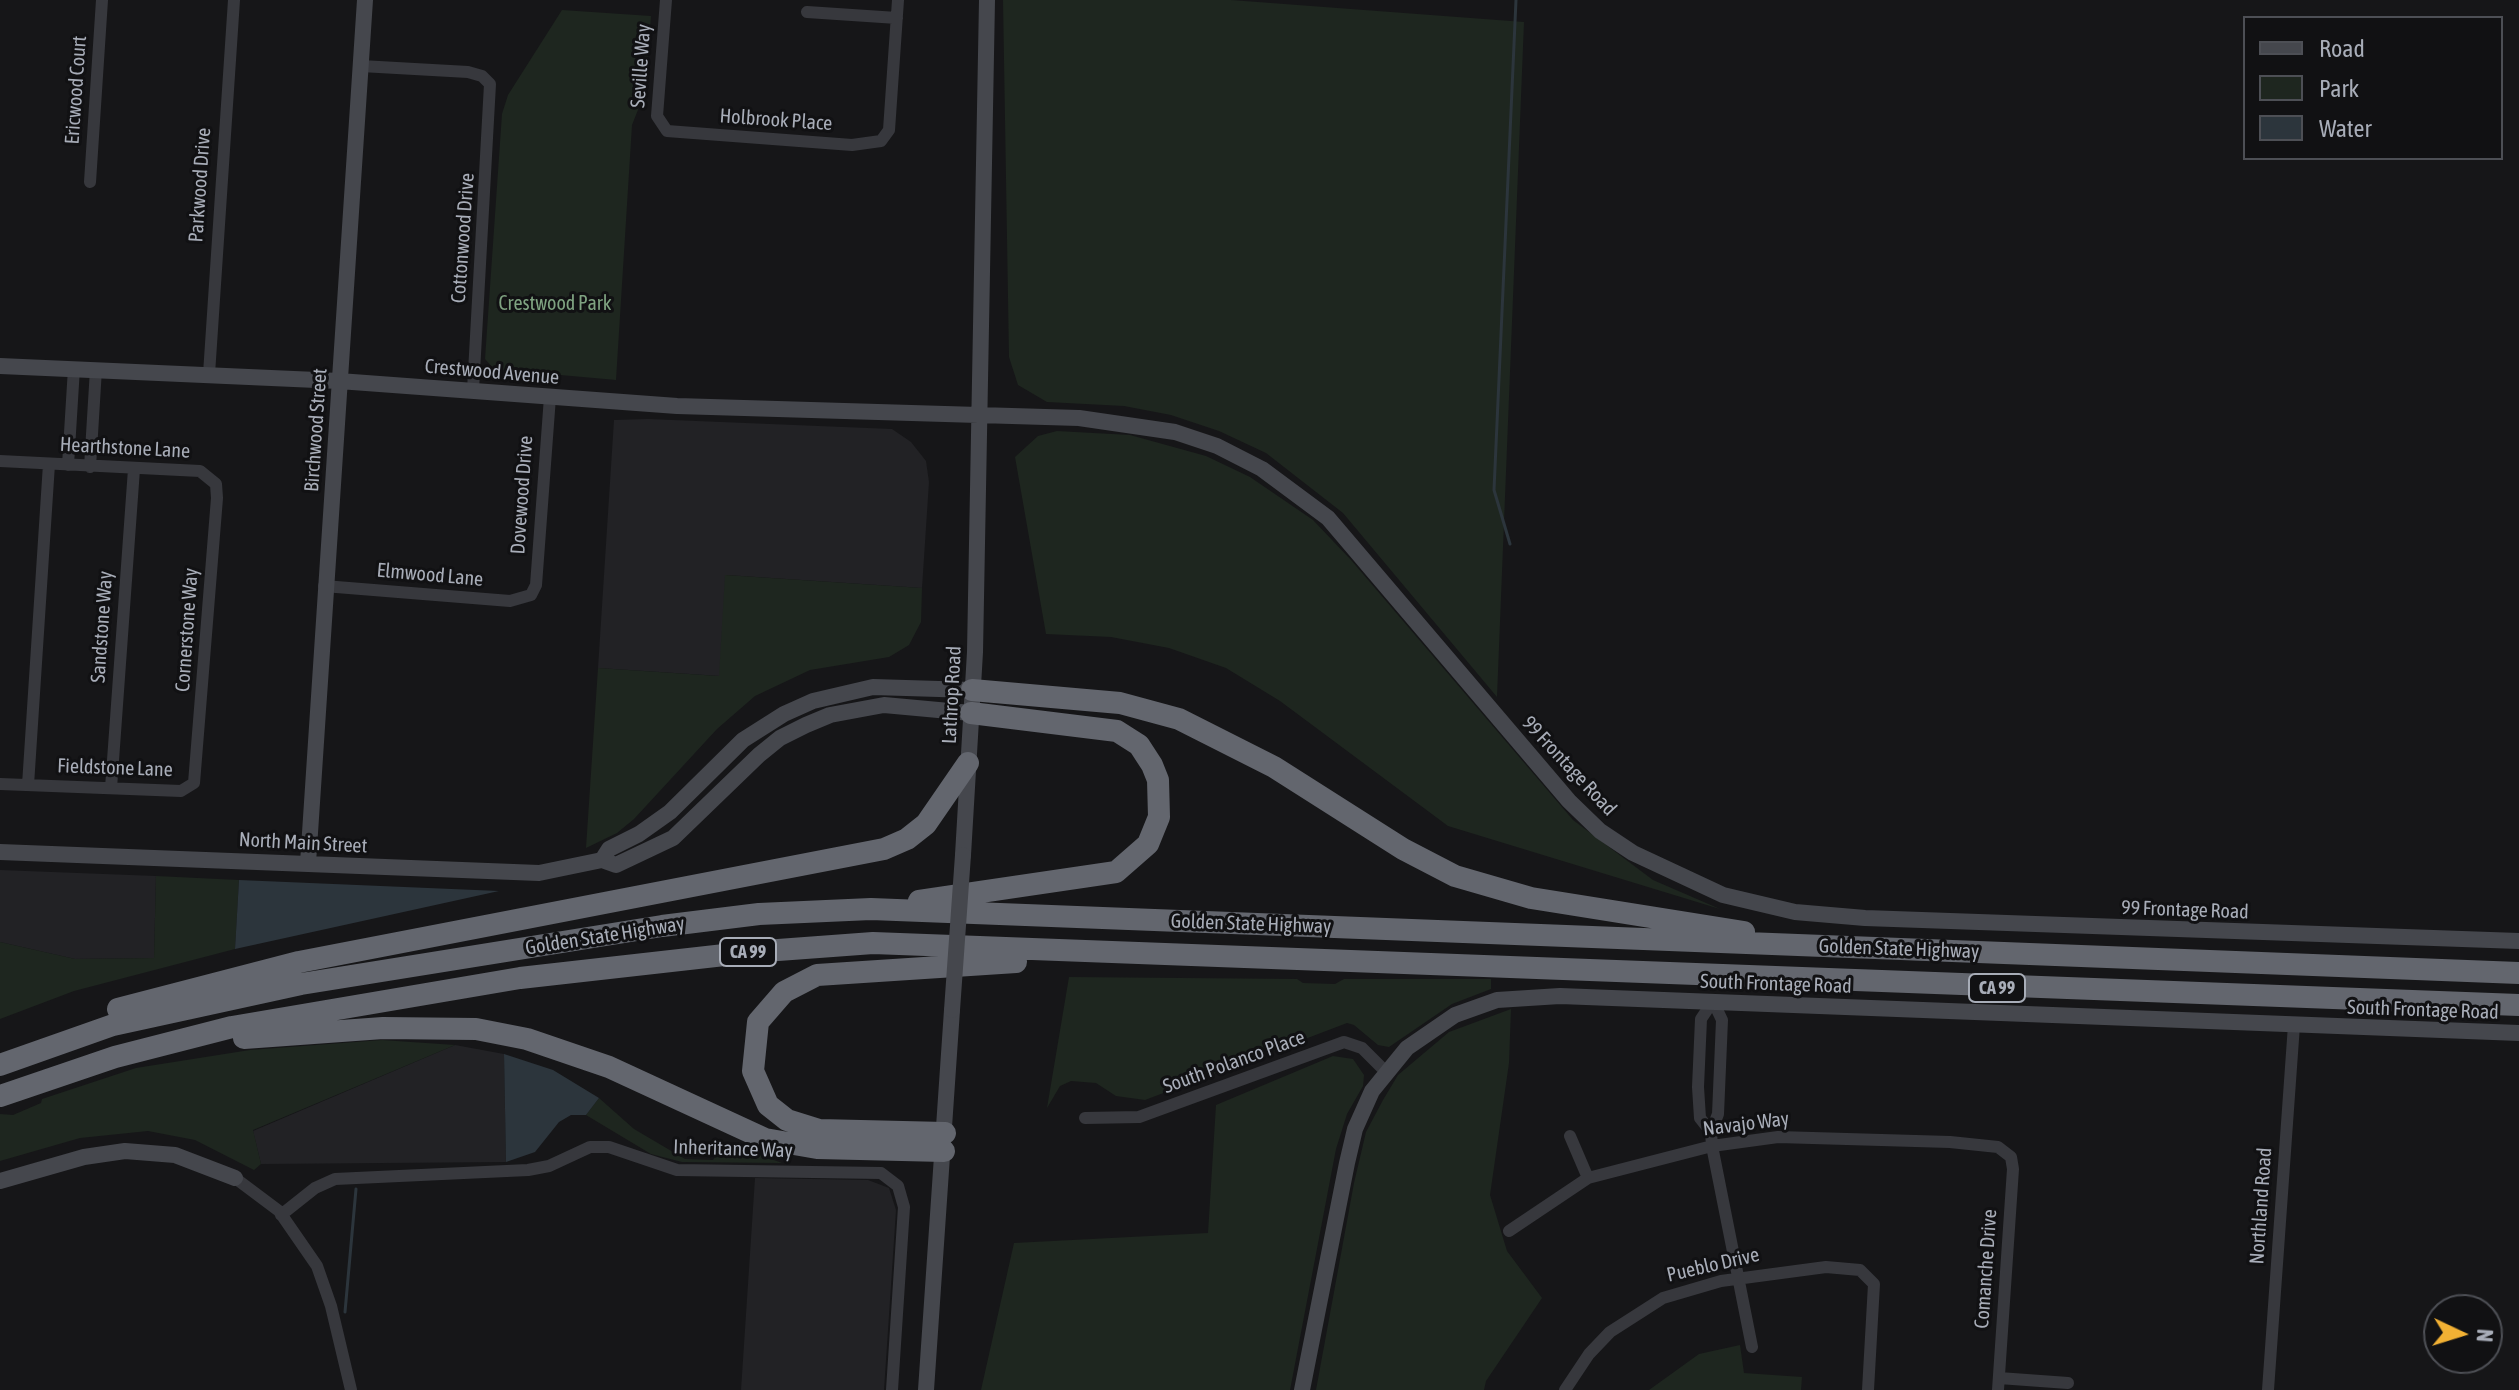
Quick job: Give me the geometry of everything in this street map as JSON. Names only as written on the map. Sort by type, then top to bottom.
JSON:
[{"type":"highway","points":[[871,909],[1107,875],[1136,857],[1154,833],[1161,807],[1158,780],[1139,745],[1130,738],[1106,727],[972,702]]},
{"type":"highway","points":[[972,702],[1120,703],[1179,719],[1274,767],[1403,849],[1455,876],[1497,890],[1720,927],[1804,945]]},
{"type":"highway","points":[[0,1055],[110,1012],[245,974],[760,870],[884,849],[907,839],[926,824],[968,763]]},
{"type":"highway","name":"Golden State Highway","points":[[0,1065],[113,1025],[301,984],[662,926],[759,914],[871,909],[2519,973]]},
{"type":"highway","name":"Golden State Highway","points":[[0,1096],[115,1057],[232,1027],[520,978],[751,952],[873,943],[1475,969],[2519,1005]]},
{"type":"highway","points":[[944,1142],[819,1130],[787,1120],[768,1105],[753,1071],[758,1022],[774,1001],[801,982],[817,975],[867,970],[991,962],[1475,969]]},
{"type":"highway","points":[[161,1045],[354,1029],[476,1029],[527,1039],[609,1067],[765,1139],[817,1148],[944,1142]]},
{"type":"street","name":"Ericwood Court","points":[[90,182],[102,0]]},
{"type":"street","name":"Parkwood Drive","points":[[209,374],[234,0]]},
{"type":"street","name":"Birchwood Street","points":[[308,863],[365,0]]},
{"type":"street","name":"Seville Way","points":[[666,0],[657,116],[667,131]]},
{"type":"street","points":[[807,12],[897,18],[898,0]]},
{"type":"street","name":"Lathrop Road","points":[[926,1390],[972,702],[987,0]]},
{"type":"street","name":"Holbrook Place","points":[[667,131],[852,145],[881,141],[889,130],[897,18]]},
{"type":"street","name":"Cottonwood Drive","points":[[361,66],[468,72],[482,76],[492,90],[473,390]]},
{"type":"street","name":"Crestwood Avenue","points":[[0,366],[339,381],[677,406],[980,416]]},
{"type":"street","points":[[68,465],[74,368]]},
{"type":"street","points":[[90,467],[96,369]]},
{"type":"street","name":"Dovewood Drive","points":[[531,595],[536,585],[550,397]]},
{"type":"street","name":"99 Frontage Road","points":[[980,416],[1106,420],[1175,432],[1217,446],[1296,491],[1357,549],[1535,763],[1580,811],[1633,853],[1723,895],[1795,912],[1865,918],[2519,941]]},
{"type":"street","name":"Hearthstone Lane","points":[[0,461],[200,471],[210,476],[216,484],[216,510]]},
{"type":"street","points":[[28,785],[49,464]]},
{"type":"street","name":"Sandstone Way","points":[[111,788],[134,469]]},
{"type":"street","name":"Cornerstone Way","points":[[198,752],[216,510]]},
{"type":"street","name":"Elmwood Lane","points":[[324,586],[510,601],[531,595]]},
{"type":"street","name":"North Main Street","points":[[0,852],[539,873],[602,860],[609,849],[670,812],[743,740],[784,714],[813,701],[873,687],[972,702]]},
{"type":"street","name":"Fieldstone Lane","points":[[0,784],[187,790],[194,783],[198,752]]},
{"type":"street","name":"South Frontage Road","points":[[1302,1390],[1355,1129],[1372,1091],[1407,1048],[1455,1015],[1497,1000],[1537,996],[1713,1001],[2519,1033]]},
{"type":"street","points":[[1711,1132],[1700,1118],[1698,1087],[1701,1019],[1713,1001]]},
{"type":"street","points":[[1713,1001],[1722,1020],[1718,1114],[1711,1132],[1712,1146],[1752,1347]]},
{"type":"street","name":"Northland Road","points":[[2268,1390],[2294,1025]]},
{"type":"street","name":"South Polanco Place","points":[[1085,1118],[1139,1117],[1344,1042],[1362,1048],[1386,1072]]},
{"type":"street","points":[[1570,1136],[1588,1178]]},
{"type":"street","name":"Navajo Way","points":[[1509,1231],[1588,1178],[1712,1146],[1778,1137],[1950,1142],[2007,1151]]},
{"type":"street","name":"Inheritance Way","points":[[281,1215],[315,1188],[335,1179],[528,1170],[549,1166],[590,1147],[609,1147],[677,1170],[881,1173],[898,1186],[904,1201],[892,1390]]},
{"type":"street","points":[[0,1181],[84,1157],[125,1151],[175,1155],[235,1178],[281,1215],[317,1266],[331,1306],[351,1390]]},
{"type":"street","name":"Comanche Drive","points":[[1998,1384],[2013,1169],[2007,1151]]},
{"type":"street","name":"Pueblo Drive","points":[[1565,1390],[1594,1348],[1636,1312],[1683,1290],[1800,1268],[1860,1270],[1874,1284],[1868,1390]]},
{"type":"street","points":[[1998,1384],[2068,1383]]},
{"type":"shaded area","points":[[614,420],[892,429],[911,442],[926,461],[929,482],[922,588],[726,575],[720,676],[598,668]]},
{"type":"shaded area","points":[[0,870],[156,876],[154,958],[75,959],[0,942]]},
{"type":"shaded area","points":[[455,1045],[504,1054],[506,1162],[261,1164],[253,1131]]},
{"type":"shaded area","points":[[755,1178],[868,1180],[889,1188],[896,1210],[884,1390],[741,1390]]},
{"type":"green space","points":[[1003,0],[1231,0],[1524,22],[1497,697],[1343,513],[1266,453],[1219,431],[1171,415],[1124,406],[1047,402],[1018,385],[1009,357]]},
{"type":"green space","name":"Crestwood Park","points":[[562,10],[651,16],[645,92],[632,125],[616,380],[494,369],[485,359],[502,114],[508,95]]},
{"type":"green space","points":[[1057,431],[1130,435],[1206,456],[1250,477],[1313,520],[1351,560],[1573,820],[1653,880],[1720,909],[1448,826],[1280,701],[1226,668],[1169,648],[1111,637],[1046,634],[1015,457],[1038,436]]},
{"type":"green space","points":[[725,575],[922,588],[921,622],[909,645],[889,657],[810,670],[755,696],[717,729],[634,819],[617,833],[586,848],[598,668],[719,676]]},
{"type":"green space","points":[[156,876],[239,880],[235,949],[74,991],[0,1019],[0,942],[75,959],[154,958]]},
{"type":"green space","points":[[1069,977],[1297,979],[1303,983],[1335,984],[1344,979],[1491,979],[1491,989],[1452,1004],[1389,1047],[1378,1045],[1354,1025],[1347,1023],[1145,1100],[1116,1096],[1096,1083],[1071,1081],[1060,1086],[1047,1108]]},
{"type":"green space","points":[[1511,1009],[1509,1063],[1490,1195],[1507,1251],[1542,1298],[1486,1381],[1484,1390],[1316,1390],[1366,1132],[1398,1075],[1449,1032]]},
{"type":"green space","points":[[382,1040],[455,1045],[253,1130],[261,1164],[254,1170],[195,1140],[148,1131],[80,1138],[0,1161],[0,1114],[13,1115],[41,1103],[42,1099],[136,1068],[250,1050]]},
{"type":"green space","points":[[1333,1056],[1353,1059],[1364,1075],[1363,1086],[1347,1114],[1336,1149],[1290,1390],[981,1390],[1014,1243],[1208,1233],[1216,1105]]},
{"type":"green space","points":[[599,1098],[634,1129],[685,1159],[713,1160],[724,1142],[782,1163],[682,1162],[651,1154],[586,1115]]},
{"type":"green space","points":[[1740,1345],[1744,1373],[1802,1377],[1801,1390],[1649,1390],[1699,1354]]},
{"type":"water","points":[[239,880],[499,891],[235,949]]},
{"type":"water","points":[[504,1054],[553,1070],[599,1098],[586,1115],[571,1115],[559,1122],[535,1152],[506,1162]]},
{"type":"waterway","points":[[1510,544],[1494,490],[1516,0]]},
{"type":"waterway","points":[[345,1312],[356,1189]]}]
